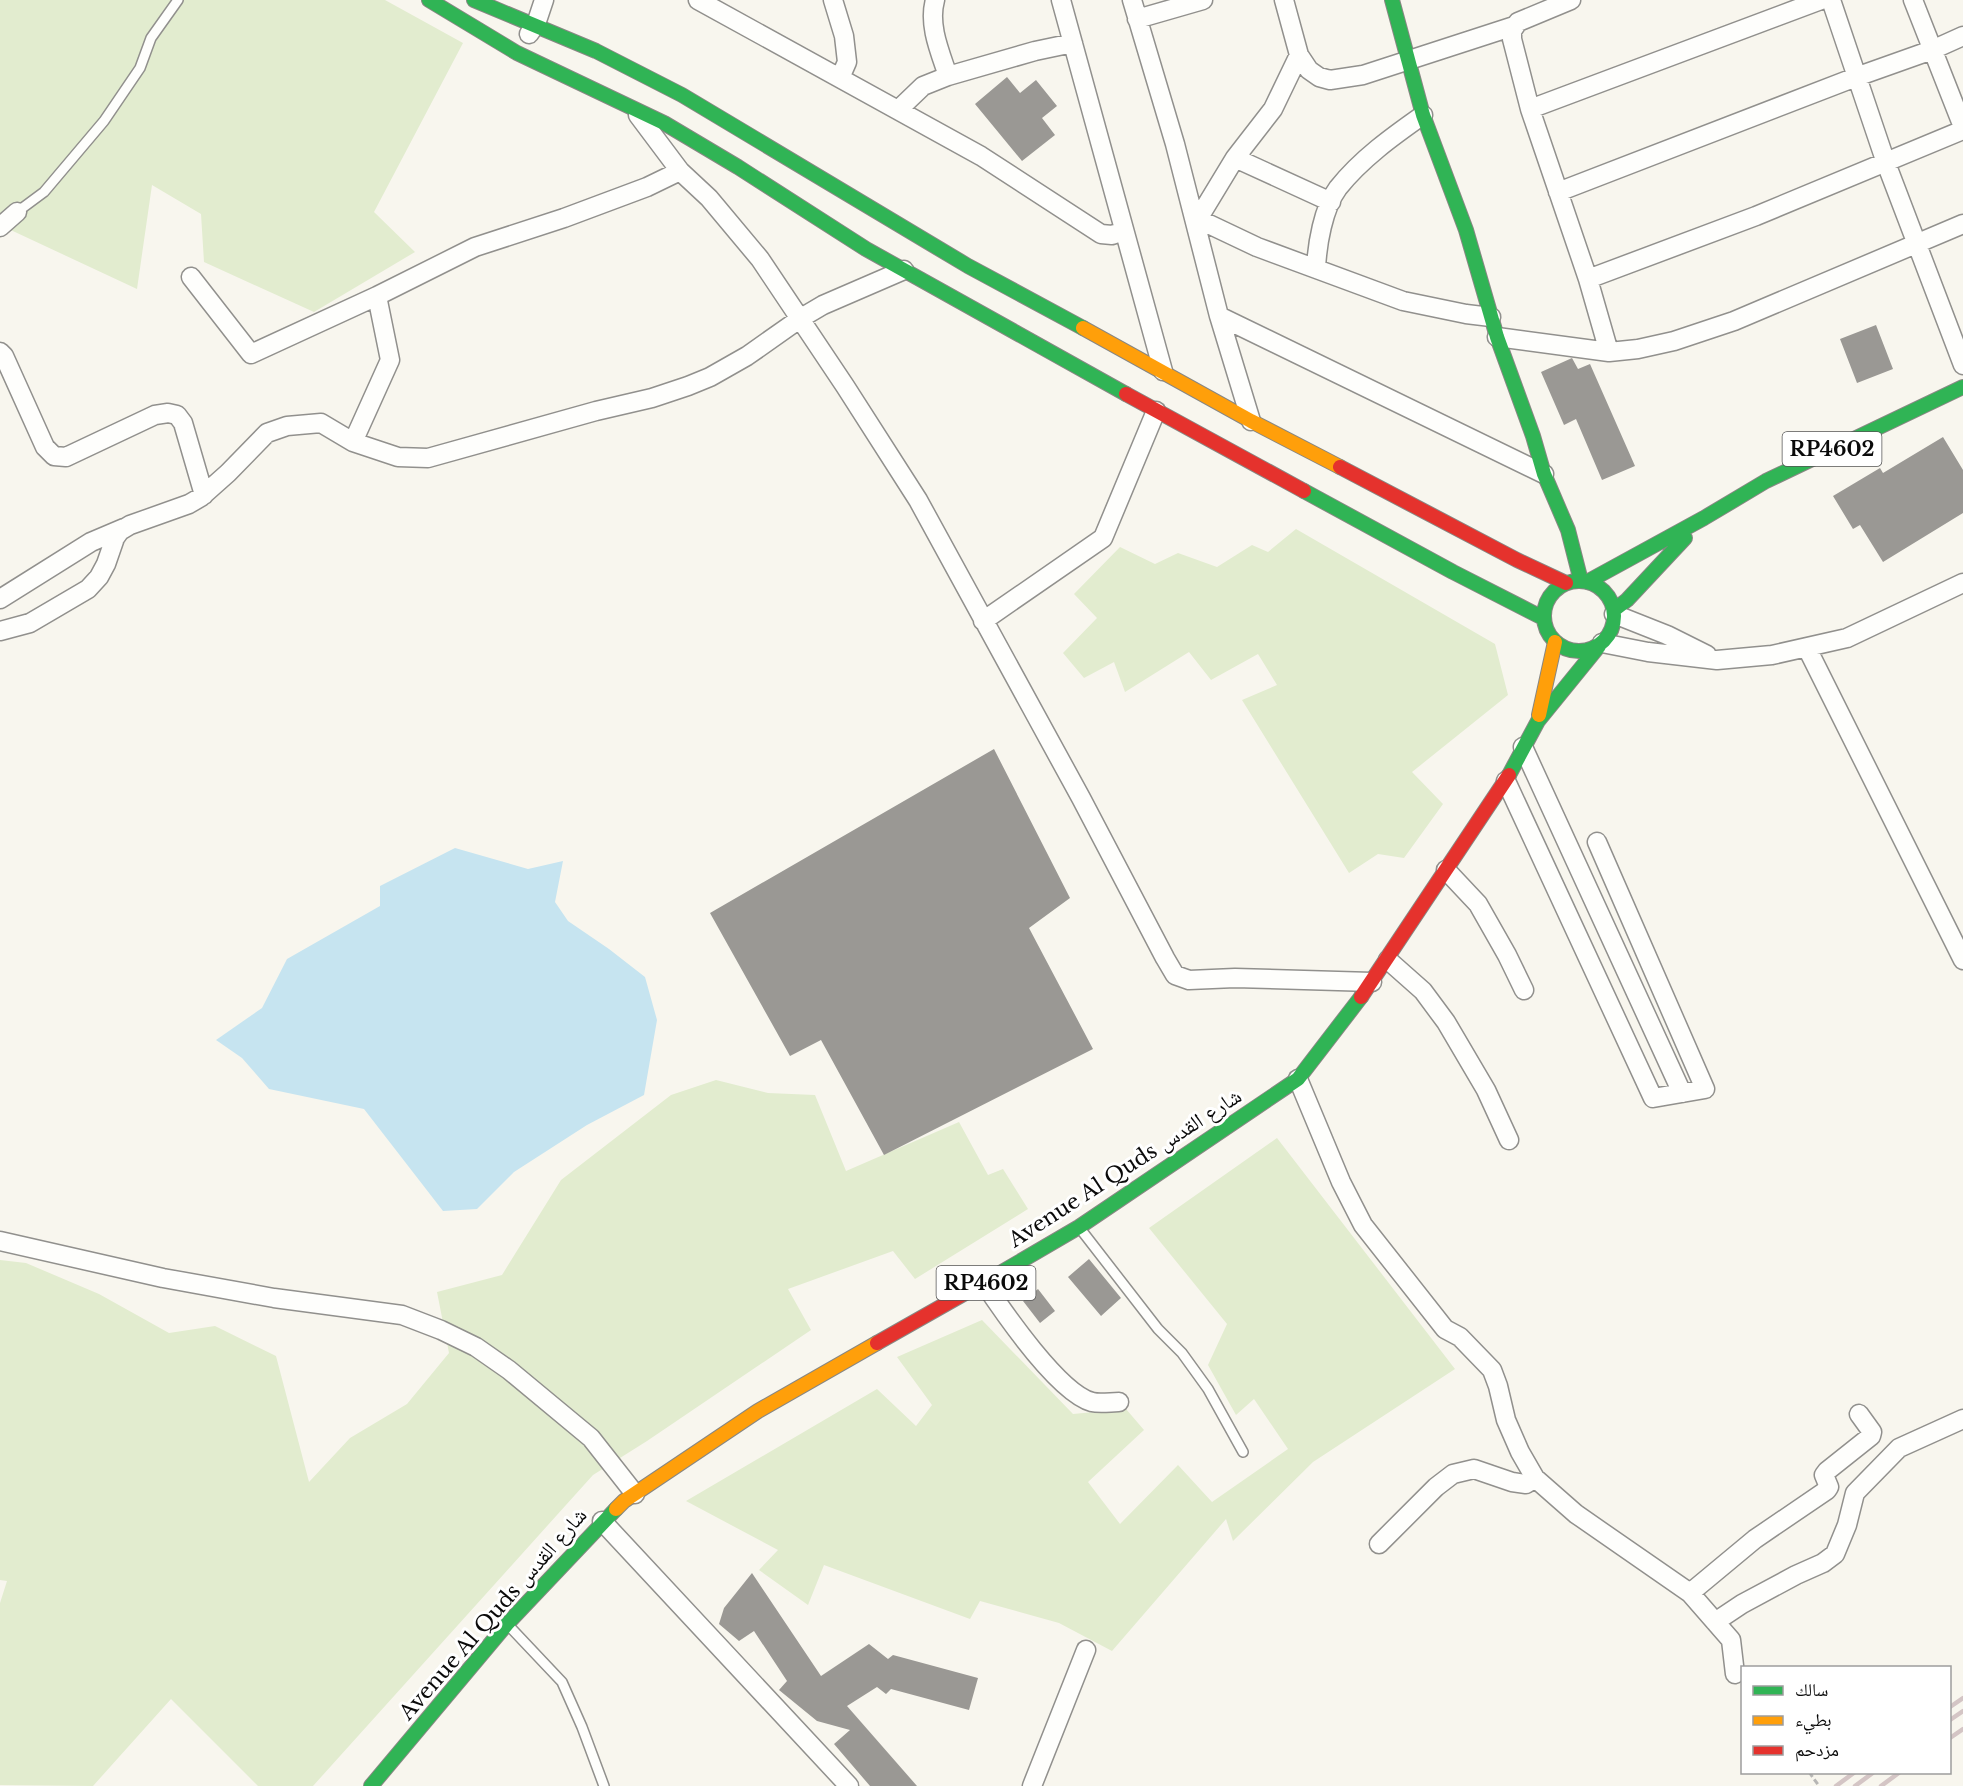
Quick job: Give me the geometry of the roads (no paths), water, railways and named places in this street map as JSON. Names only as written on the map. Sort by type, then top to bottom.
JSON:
[{"type":"main road","points":[[429,0],[517,53],[664,123],[821,222],[1156,411],[1453,572],[1543,618]]},
{"type":"main road","points":[[474,0],[596,51],[682,95],[969,266],[1163,371],[1251,422],[1517,560],[1566,583]]},
{"type":"main road","points":[[1392,0],[1423,115],[1466,230],[1497,337],[1533,436],[1544,474],[1568,530],[1584,581],[1600,588],[1609,598],[1614,612]]},
{"type":"main road","name":"RP4602","points":[[1566,583],[1584,581],[1704,518],[1794,467],[1963,387]]},
{"type":"main road","name":"RP4602","points":[[1600,645],[1612,630],[1614,612],[1704,518]]},
{"type":"main road","points":[[1566,583],[1554,591],[1546,603],[1543,618],[1545,627],[1555,642],[1568,650],[1584,652],[1600,645]]},
{"type":"main road","name":"Avenue Al Quds شارع القدس","points":[[1538,721],[1555,642]]},
{"type":"main road","name":"Avenue Al Quds شارع القدس","points":[[371,1786],[507,1624],[602,1521],[635,1494],[758,1411],[1079,1227],[1298,1079],[1388,960],[1402,935],[1506,781],[1538,721],[1600,645]]},
{"type":"street","points":[[517,53],[536,24],[544,0]]},
{"type":"street","points":[[698,0],[981,156],[1101,234],[1112,235],[1124,231]]},
{"type":"street","points":[[833,0],[844,36],[847,62],[840,78]]},
{"type":"street","points":[[935,0],[933,17],[936,39],[948,76]]},
{"type":"street","points":[[1061,0],[1163,371]]},
{"type":"street","points":[[1132,0],[1175,144],[1219,316],[1251,422]]},
{"type":"street","points":[[1137,20],[1203,0]]},
{"type":"street","points":[[1284,0],[1299,55],[1309,70],[1318,77],[1330,80],[1363,75],[1410,61],[1514,26],[1524,18],[1571,0]]},
{"type":"street","points":[[1530,109],[1821,0]]},
{"type":"street","points":[[1831,0],[1886,163],[1963,365]]},
{"type":"street","points":[[1588,279],[1756,216],[1886,163],[1963,128],[1913,0]]},
{"type":"street","points":[[1514,26],[1512,39],[1530,109],[1588,279],[1609,352]]},
{"type":"street","points":[[1558,192],[1932,50],[1963,36]]},
{"type":"street","points":[[898,110],[923,86],[948,76],[1035,51],[1073,43]]},
{"type":"street","points":[[1196,220],[1235,158],[1273,109],[1299,55]]},
{"type":"street","points":[[633,108],[680,171],[735,227],[760,259],[801,318],[918,500],[1175,975],[1182,979],[1200,981],[1236,978],[1372,982]]},
{"type":"street","points":[[1316,269],[1317,245],[1337,189],[1373,153],[1423,115]]},
{"type":"street","points":[[1235,158],[1331,202]]},
{"type":"street","points":[[191,277],[251,354],[377,296],[475,247],[564,218],[647,187],[680,171]]},
{"type":"street","points":[[0,227],[17,212]]},
{"type":"street","points":[[1196,220],[1257,247],[1403,301],[1491,317]]},
{"type":"street","points":[[1497,337],[1609,352],[1638,349],[1734,321],[1963,224]]},
{"type":"street","points":[[0,599],[91,542],[189,504],[204,495],[267,433],[287,426],[321,423],[353,442],[398,457],[428,458],[596,411],[652,398],[710,377],[728,368],[801,318],[841,297],[904,270]]},
{"type":"street","points":[[353,442],[390,360],[377,296]]},
{"type":"street","points":[[1219,316],[1544,474]]},
{"type":"street","points":[[0,352],[4,356],[45,447],[54,456],[66,457],[155,415],[168,412],[177,415],[183,423],[204,495]]},
{"type":"street","points":[[983,621],[1103,538],[1156,411]]},
{"type":"street","points":[[0,631],[30,623],[88,589],[99,577],[116,538],[124,528]]},
{"type":"street","points":[[1600,645],[1717,660],[1772,655],[1847,638],[1963,583]]},
{"type":"street","points":[[1614,612],[1717,660]]},
{"type":"street","points":[[1807,648],[1963,960]]},
{"type":"street","points":[[1523,747],[1682,1093]]},
{"type":"street","points":[[1506,781],[1653,1098],[1706,1089],[1597,842]]},
{"type":"street","points":[[1446,870],[1478,904],[1524,990]]},
{"type":"street","points":[[1388,960],[1423,991],[1446,1022],[1486,1090],[1509,1140]]},
{"type":"street","points":[[1298,1079],[1341,1182],[1363,1225],[1445,1329],[1466,1342],[1492,1370],[1506,1420],[1535,1478],[1576,1514],[1690,1593],[1731,1640],[1735,1674]]},
{"type":"street","points":[[0,1241],[162,1278],[274,1298],[402,1315],[441,1330],[476,1347],[501,1364],[591,1438],[635,1494]]},
{"type":"street","points":[[984,1283],[1011,1325],[1073,1393],[1093,1402],[1119,1402]]},
{"type":"street","points":[[1690,1593],[1755,1539],[1827,1490],[1829,1487],[1824,1476],[1827,1471],[1871,1436],[1871,1428],[1859,1414]]},
{"type":"street","points":[[1715,1622],[1742,1604],[1823,1563],[1835,1554],[1848,1525],[1855,1493],[1899,1448],[1963,1419]]},
{"type":"street","points":[[1379,1544],[1453,1474],[1474,1469],[1512,1482],[1526,1484],[1535,1478]]},
{"type":"street","points":[[602,1521],[849,1786]]},
{"type":"street","points":[[1032,1786],[1086,1650]]},
{"type":"lane","points":[[17,212],[44,192],[104,121],[140,68],[151,38],[178,0]]},
{"type":"lane","points":[[1079,1227],[1158,1329],[1182,1353],[1208,1389],[1243,1452]]},
{"type":"lane","points":[[507,1624],[562,1682],[604,1786]]},
{"type":"water","points":[[455,848],[528,869],[563,861],[555,902],[568,921],[645,977],[657,1020],[644,1095],[587,1125],[514,1172],[477,1209],[443,1211],[364,1109],[269,1089],[242,1058],[216,1040],[262,1008],[287,959],[380,906],[380,886]]},
{"type":"railway","points":[[1951,1706],[1963,1698]]},
{"type":"railway","points":[[1951,1719],[1963,1711]]},
{"type":"railway","points":[[1951,1737],[1963,1729]]},
{"type":"railway","points":[[1836,1786],[1852,1774]]},
{"type":"railway","points":[[1855,1786],[1871,1774]]},
{"type":"railway","points":[[1881,1786],[1897,1774]]}]
